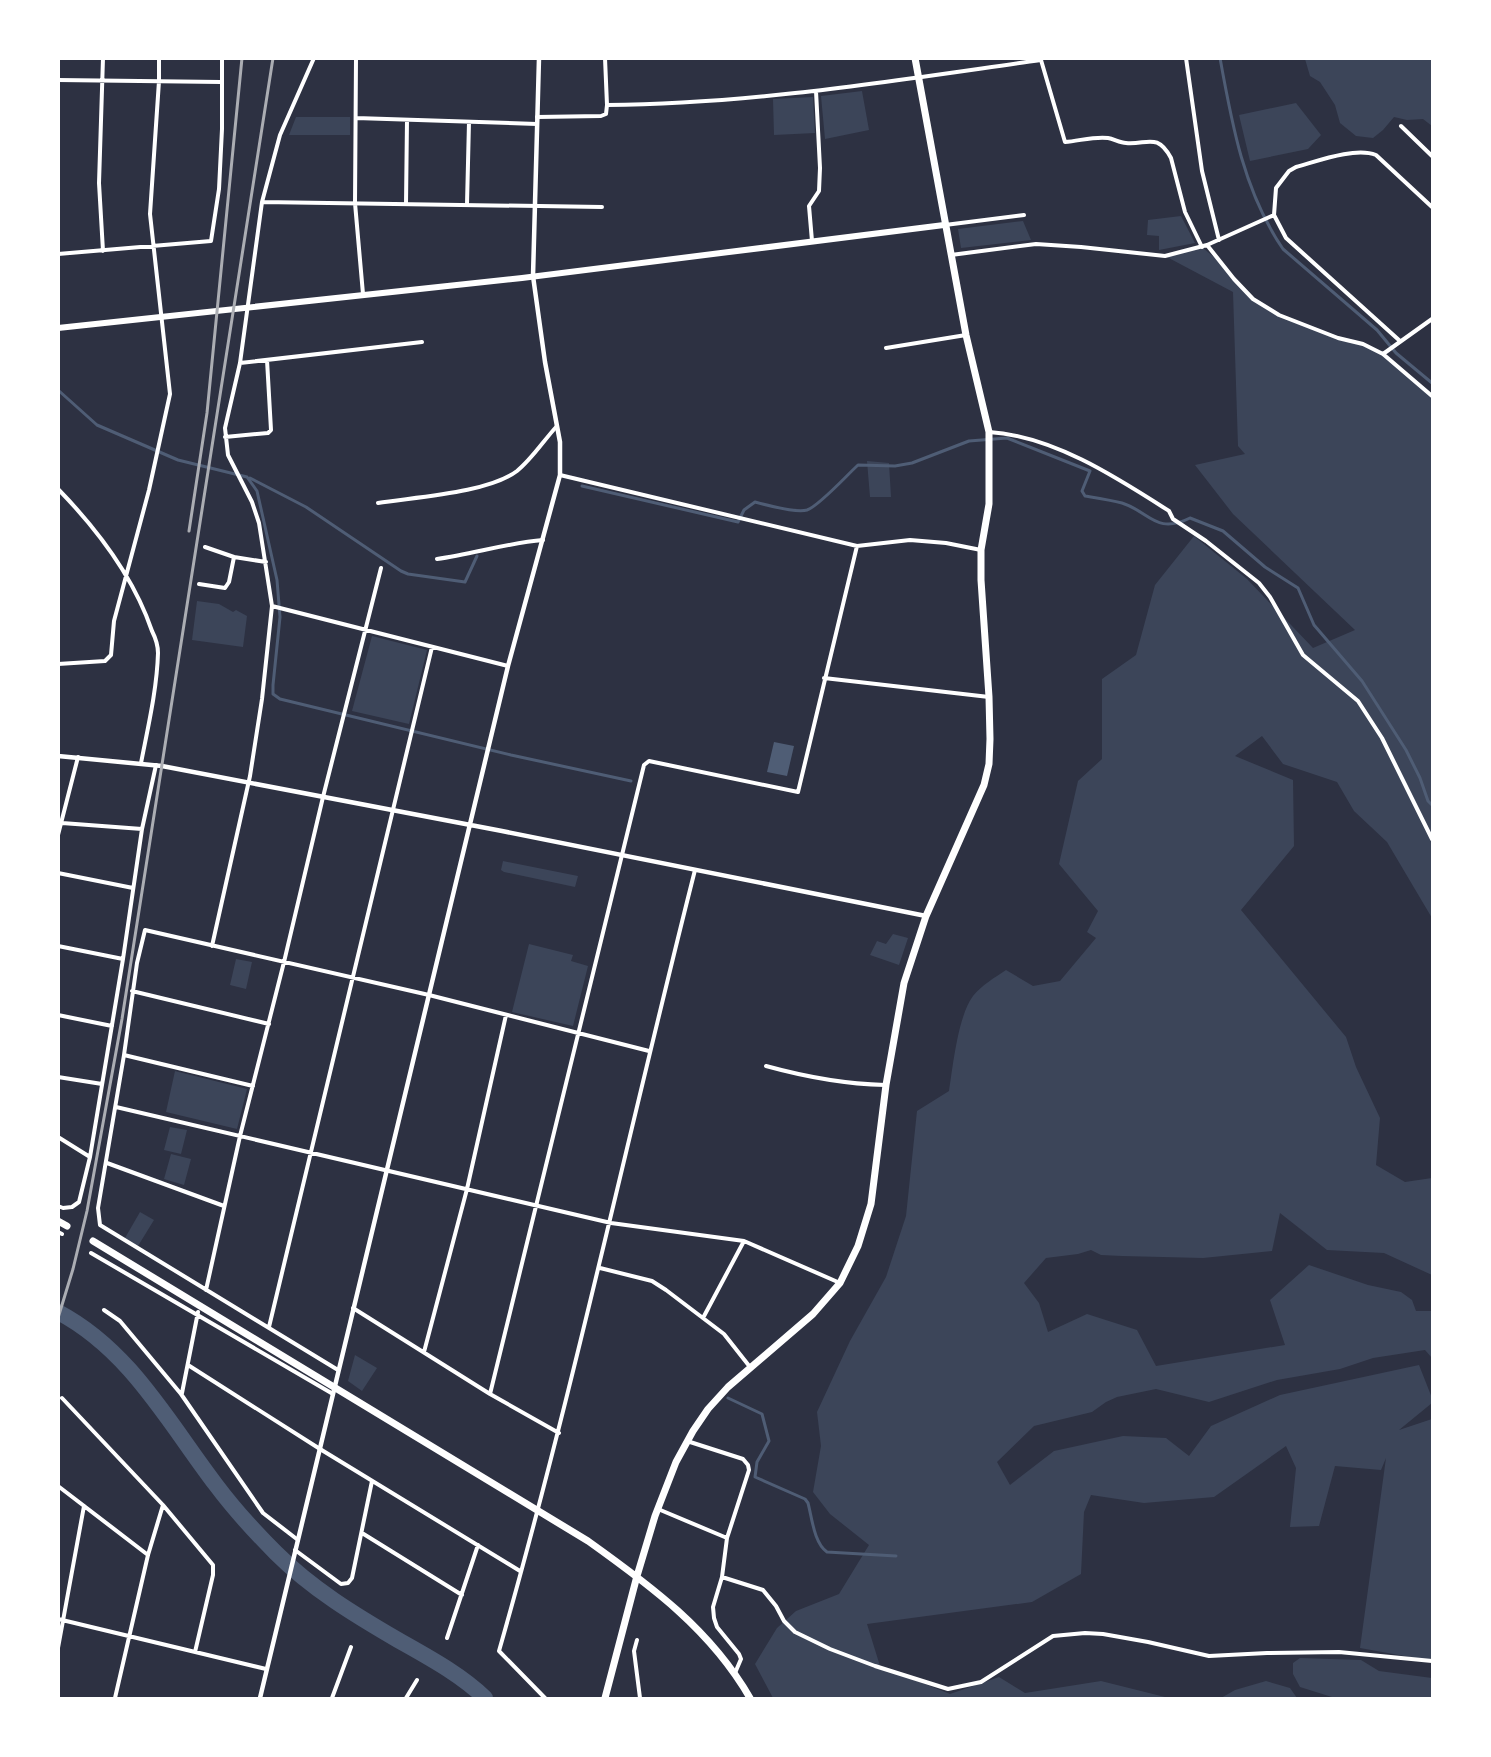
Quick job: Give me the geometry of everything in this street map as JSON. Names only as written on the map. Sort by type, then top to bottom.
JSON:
[{"type":"highway","points":[[605,1698],[657,1509],[687,1441],[708,1409],[750,1368],[813,1314],[840,1283],[858,1246],[871,1204],[886,1085],[904,983],[926,916],[984,785],[989,764],[989,697],[981,550],[989,504],[989,432],[966,335],[944,225],[915,58]]},
{"type":"highway","points":[[58,1221],[67,1226]]},
{"type":"highway","points":[[93,1241],[334,1390],[538,1510],[637,1576],[718,1650],[750,1698]]},
{"type":"main road","points":[[58,328],[533,276],[944,225]]},
{"type":"street","points":[[103,58],[99,183],[103,251]]},
{"type":"street","points":[[58,664],[105,661],[111,655],[114,621],[149,490],[170,394],[150,214],[159,58]]},
{"type":"street","points":[[58,254],[212,241],[219,189],[222,58]]},
{"type":"street","points":[[212,946],[249,783],[262,699],[272,606],[259,523],[252,502],[228,454],[225,437],[240,363],[262,202],[280,135],[314,58]]},
{"type":"street","points":[[356,58],[355,203],[363,295]]},
{"type":"street","points":[[260,1698],[508,666],[560,475],[560,442],[545,362],[533,276],[539,58]]},
{"type":"street","points":[[537,117],[606,114],[605,58]]},
{"type":"street","points":[[1186,58],[1202,171],[1219,240]]},
{"type":"street","points":[[607,105],[658,104],[816,91],[1041,60],[1065,142],[1106,138],[1127,144],[1150,140],[1168,152],[1185,212],[1202,247]]},
{"type":"street","points":[[58,80],[221,82]]},
{"type":"street","points":[[812,241],[809,206],[819,191],[820,168],[816,91]]},
{"type":"street","points":[[356,118],[537,124]]},
{"type":"street","points":[[406,204],[407,120]]},
{"type":"street","points":[[467,204],[469,122]]},
{"type":"street","points":[[1401,126],[1432,156]]},
{"type":"street","points":[[1400,341],[1286,238],[1272,217],[1276,188],[1288,171],[1296,167],[1355,152],[1368,152],[1376,155],[1432,207]]},
{"type":"street","points":[[262,202],[602,207]]},
{"type":"street","points":[[944,225],[1024,215]]},
{"type":"street","points":[[950,255],[1036,244],[1165,256],[1202,247],[1272,217]]},
{"type":"street","points":[[1207,245],[1253,299],[1279,315],[1338,338],[1364,344],[1383,354],[1432,396]]},
{"type":"street","points":[[1383,354],[1432,319]]},
{"type":"street","points":[[886,348],[966,335]]},
{"type":"street","points":[[240,363],[422,342]]},
{"type":"street","points":[[225,437],[268,433],[271,430],[267,360]]},
{"type":"street","points":[[378,503],[473,489],[506,478],[519,470],[557,426]]},
{"type":"street","points":[[989,432],[1008,433],[1034,440],[1102,469],[1169,511],[1173,519],[1206,541],[1259,583],[1270,597],[1303,655],[1358,702],[1382,738],[1432,839]]},
{"type":"street","points":[[560,475],[857,546],[910,540],[946,543],[981,550]]},
{"type":"street","points":[[58,489],[126,575],[146,614],[158,651],[152,706],[141,762]]},
{"type":"street","points":[[437,558],[486,551],[514,542],[543,540]]},
{"type":"street","points":[[490,1394],[644,765],[649,761],[798,792],[857,546]]},
{"type":"street","points":[[205,547],[234,558],[266,562]]},
{"type":"street","points":[[199,584],[225,588],[229,582],[234,558]]},
{"type":"street","points":[[206,1290],[240,1136],[284,962],[322,797],[381,568]]},
{"type":"street","points":[[272,606],[508,666]]},
{"type":"street","points":[[269,1327],[432,647]]},
{"type":"street","points":[[824,678],[989,697]]},
{"type":"street","points":[[58,756],[141,762],[926,916]]},
{"type":"street","points":[[58,835],[79,756]]},
{"type":"street","points":[[58,1206],[72,1207],[79,1202],[90,1157],[142,829],[156,765]]},
{"type":"street","points":[[62,823],[142,829]]},
{"type":"street","points":[[546,1698],[499,1650],[559,1432],[611,1222],[649,1051],[695,870]]},
{"type":"street","points":[[58,873],[133,888]]},
{"type":"street","points":[[338,1370],[100,1225],[98,1208],[116,1107],[132,991],[145,930],[429,995],[649,1051]]},
{"type":"street","points":[[58,946],[123,959]]},
{"type":"street","points":[[132,991],[269,1024]]},
{"type":"street","points":[[58,1015],[112,1026]]},
{"type":"street","points":[[424,1352],[467,1189],[506,1015]]},
{"type":"street","points":[[124,1055],[253,1086]]},
{"type":"street","points":[[766,1066],[807,1077],[857,1084],[886,1085]]},
{"type":"street","points":[[58,1077],[102,1084]]},
{"type":"street","points":[[116,1107],[611,1222],[744,1241],[840,1283]]},
{"type":"street","points":[[58,1137],[90,1157]]},
{"type":"street","points":[[107,1164],[224,1206]]},
{"type":"street","points":[[703,1317],[744,1241]]},
{"type":"street","points":[[91,1253],[334,1390]]},
{"type":"street","points":[[600,1268],[652,1281],[724,1334],[750,1368]]},
{"type":"street","points":[[182,1394],[200,1306]]},
{"type":"street","points":[[353,1308],[490,1394],[559,1432]]},
{"type":"street","points":[[104,1310],[120,1321],[182,1394],[263,1513],[298,1540]]},
{"type":"street","points":[[188,1365],[520,1571]]},
{"type":"street","points":[[62,1398],[163,1506],[213,1565],[213,1575],[195,1652]]},
{"type":"street","points":[[687,1441],[743,1459],[748,1465],[749,1470],[727,1538],[722,1577],[713,1607],[717,1627],[739,1653],[741,1659],[735,1673]]},
{"type":"street","points":[[295,1552],[341,1584],[348,1583],[352,1578],[372,1481]]},
{"type":"street","points":[[58,1486],[148,1555]]},
{"type":"street","points":[[58,1648],[61,1620],[84,1506]]},
{"type":"street","points":[[115,1698],[148,1555],[163,1506]]},
{"type":"street","points":[[657,1509],[727,1538]]},
{"type":"street","points":[[362,1533],[462,1595]]},
{"type":"street","points":[[447,1638],[478,1545]]},
{"type":"street","points":[[722,1577],[763,1590],[784,1621],[795,1632],[830,1649],[875,1666],[948,1689],[981,1682],[1053,1636],[1084,1633],[1114,1636],[1209,1656],[1339,1652],[1432,1660]]},
{"type":"street","points":[[61,1620],[266,1669]]},
{"type":"street","points":[[637,1640],[634,1651],[640,1698]]},
{"type":"street","points":[[332,1698],[351,1647]]},
{"type":"street","points":[[406,1698],[417,1680]]},
{"type":"shaded area","points":[[1305,59],[1432,59],[1432,126],[1423,119],[1407,120],[1394,117],[1373,138],[1356,136],[1340,123],[1335,105],[1320,82],[1310,76]]},
{"type":"shaded area","points":[[862,91],[869,130],[825,139],[821,96]]},
{"type":"shaded area","points":[[813,97],[815,133],[774,135],[773,99]]},
{"type":"shaded area","points":[[1296,103],[1321,135],[1308,149],[1250,161],[1239,115]]},
{"type":"shaded area","points":[[296,117],[350,117],[350,135],[289,135]]},
{"type":"shaded area","points":[[1181,216],[1195,243],[1159,250],[1159,236],[1147,235],[1148,220]]},
{"type":"shaded area","points":[[1023,221],[1031,240],[961,248],[958,229]]},
{"type":"shaded area","points":[[1202,247],[1222,264],[1253,299],[1279,315],[1363,344],[1383,354],[1432,398],[1432,918],[1387,842],[1354,811],[1337,782],[1283,764],[1262,736],[1235,756],[1293,780],[1294,846],[1241,910],[1346,1037],[1356,1067],[1380,1118],[1376,1165],[1405,1182],[1432,1178],[1432,1275],[1384,1253],[1327,1250],[1280,1213],[1272,1251],[1203,1258],[1101,1255],[1091,1250],[1046,1258],[1024,1283],[1039,1303],[1048,1332],[1087,1314],[1137,1330],[1156,1366],[1285,1345],[1270,1300],[1309,1265],[1368,1285],[1401,1292],[1412,1300],[1416,1311],[1432,1311],[1432,1358],[1425,1350],[1373,1358],[1340,1369],[1277,1380],[1209,1402],[1156,1389],[1117,1397],[1092,1412],[1034,1426],[997,1462],[1010,1485],[1054,1451],[1123,1436],[1166,1438],[1189,1456],[1211,1426],[1280,1395],[1419,1365],[1432,1403],[1399,1430],[1432,1419],[1432,1661],[1360,1648],[1386,1458],[1381,1470],[1335,1466],[1319,1526],[1290,1527],[1296,1468],[1286,1446],[1214,1497],[1144,1503],[1091,1495],[1084,1512],[1081,1574],[1032,1602],[867,1624],[880,1666],[950,1694],[999,1677],[1025,1693],[1101,1681],[1169,1698],[773,1698],[755,1664],[777,1628],[796,1611],[839,1594],[869,1545],[830,1514],[813,1492],[821,1446],[817,1412],[850,1341],[886,1277],[906,1216],[917,1111],[949,1091],[963,1016],[973,996],[980,988],[1006,970],[1033,986],[1060,981],[1096,938],[1087,932],[1098,911],[1059,864],[1078,781],[1102,759],[1102,679],[1136,655],[1155,585],[1194,536],[1247,579],[1313,648],[1355,630],[1233,514],[1195,465],[1245,454],[1238,446],[1233,292],[1165,256]]},
{"type":"shaded area","points":[[867,461],[889,463],[891,497],[870,497]]},
{"type":"shaded area","points":[[197,601],[219,604],[233,612],[236,610],[247,616],[243,647],[192,640]]},
{"type":"shaded area","points":[[372,636],[427,650],[409,724],[352,711]]},
{"type":"shaded area","points":[[774,742],[794,746],[787,776],[767,772]]},
{"type":"shaded area","points":[[503,861],[578,876],[575,887],[504,872],[501,870]]},
{"type":"shaded area","points":[[893,934],[908,938],[899,965],[870,955],[877,941],[886,944]]},
{"type":"shaded area","points":[[529,944],[573,955],[571,961],[588,966],[573,1026],[512,1012]]},
{"type":"shaded area","points":[[236,959],[252,962],[246,989],[230,985]]},
{"type":"shaded area","points":[[175,1071],[247,1089],[237,1129],[166,1112]]},
{"type":"shaded area","points":[[170,1127],[187,1130],[181,1154],[164,1150]]},
{"type":"shaded area","points":[[171,1154],[191,1159],[184,1185],[164,1179]]},
{"type":"shaded area","points":[[140,1212],[154,1220],[138,1246],[125,1238]]},
{"type":"shaded area","points":[[355,1355],[377,1368],[362,1391],[348,1381]]},
{"type":"shaded area","points":[[1300,1658],[1361,1660],[1379,1671],[1432,1678],[1432,1698],[1335,1698],[1300,1687],[1293,1674],[1293,1663]]},
{"type":"shaded area","points":[[1266,1681],[1290,1688],[1297,1698],[1221,1698],[1235,1690]]},
{"type":"waterway","points":[[1220,58],[1241,157],[1258,205],[1283,249],[1377,330],[1396,353],[1432,383]]},
{"type":"waterway","points":[[58,390],[97,425],[178,460],[247,477],[257,491],[277,580],[280,617],[273,694],[280,699],[511,755],[631,781]]},
{"type":"waterway","points":[[582,486],[738,522],[744,510],[755,502],[789,510],[807,510],[826,497],[858,465],[895,466],[912,463],[969,441],[1007,438],[1090,471],[1082,491],[1085,496],[1122,503],[1161,523],[1178,523],[1190,518],[1223,531],[1265,567],[1298,588],[1314,625],[1362,681],[1406,750],[1428,801],[1432,805]]},
{"type":"waterway","points":[[250,478],[306,507],[408,574],[465,582],[477,556]]},
{"type":"waterway","points":[[58,1312],[106,1346],[127,1367],[146,1389],[230,1503],[290,1566],[334,1601],[443,1666],[485,1698]]},
{"type":"waterway","points":[[728,1398],[762,1414],[769,1441],[757,1462],[755,1477],[805,1499],[816,1536],[827,1552],[896,1556]]},
{"type":"railway","points":[[189,531],[207,413],[242,58]]},
{"type":"railway","points":[[58,1318],[87,1211],[122,1019],[273,58]]}]
